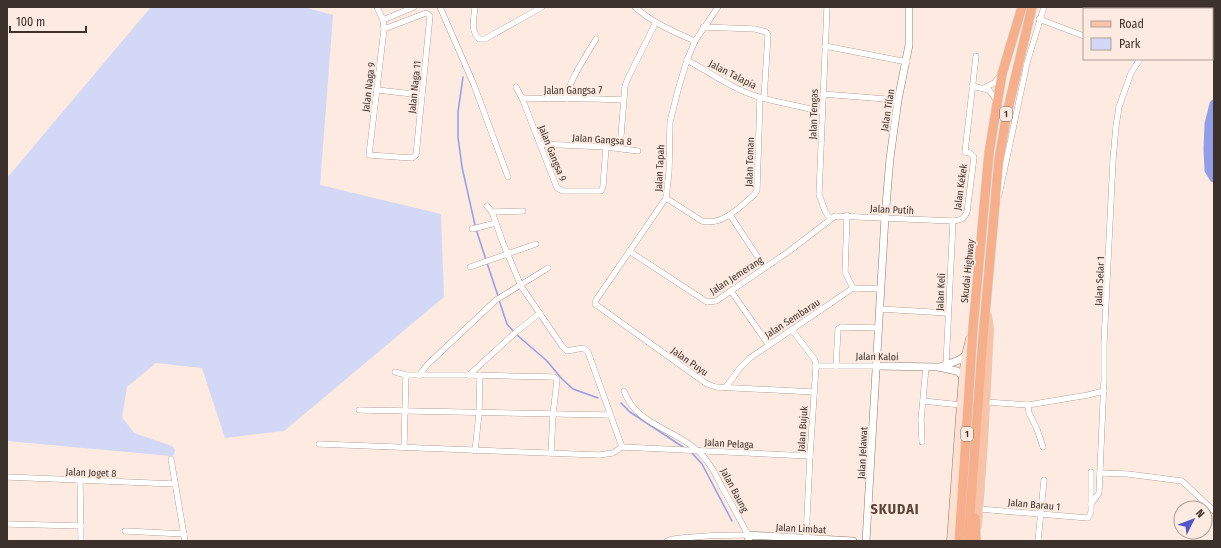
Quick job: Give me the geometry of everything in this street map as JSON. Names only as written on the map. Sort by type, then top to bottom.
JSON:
[{"type":"highway","name":"Skudai Highway","points":[[953,541],[989,153],[1002,74],[1022,7]]},
{"type":"highway","name":"1","points":[[968,541],[992,224],[999,159],[1007,113],[1032,7]]},
{"type":"highway","points":[[975,455],[976,541]]},
{"type":"main road","points":[[976,541],[989,330],[986,308]]},
{"type":"main road","points":[[953,541],[963,376],[966,355],[973,328]]},
{"type":"street","name":"Jalan Naga 9","points":[[377,7],[383,20],[384,29],[369,155],[415,157]]},
{"type":"street","points":[[383,20],[414,7]]},
{"type":"street","points":[[440,7],[474,86],[508,177]]},
{"type":"street","points":[[475,7],[473,25],[474,34],[479,40],[485,39],[542,7]]},
{"type":"street","points":[[635,7],[656,22],[695,41]]},
{"type":"street","name":"Jalan Tapah","points":[[596,304],[596,300],[629,250],[666,198],[669,172],[670,122],[687,60],[703,27],[718,7]]},
{"type":"street","name":"Jalan Tengas","points":[[827,7],[819,194],[825,211],[830,219]]},
{"type":"street","name":"Jalan Tilan","points":[[881,289],[890,158],[898,100],[909,45],[909,7]]},
{"type":"street","points":[[992,224],[1007,164],[1027,64],[1039,19],[1044,7]]},
{"type":"street","name":"Jalan Naga 11","points":[[384,29],[426,13],[430,16],[431,20],[415,157]]},
{"type":"street","points":[[1039,19],[1083,36]]},
{"type":"street","points":[[620,148],[625,86],[656,22]]},
{"type":"street","name":"Jalan Talapia","points":[[687,60],[739,88],[762,98],[767,33],[763,30],[703,27]]},
{"type":"street","points":[[567,99],[570,86],[596,39]]},
{"type":"street","points":[[825,46],[906,62]]},
{"type":"street","points":[[976,56],[972,86],[989,90],[997,102]]},
{"type":"street","name":"Jalan Selar 1","points":[[1091,504],[1099,493],[1112,160],[1119,107],[1131,73],[1138,60]]},
{"type":"street","points":[[984,88],[994,83],[1002,74]]},
{"type":"street","name":"Jalan Kekek","points":[[953,221],[961,220],[965,217],[967,212],[974,157],[970,153],[965,152],[972,86]]},
{"type":"street","name":"Jalan Gangsa 9","points":[[516,87],[522,98],[557,188],[563,191],[601,192],[603,186],[606,147]]},
{"type":"street","points":[[377,90],[422,95]]},
{"type":"street","points":[[823,94],[898,100]]},
{"type":"street","name":"Jalan Gangsa 7","points":[[522,98],[592,98],[623,100]]},
{"type":"street","points":[[762,98],[822,112]]},
{"type":"street","name":"Jalan Toman","points":[[666,198],[702,221],[713,221],[730,214],[754,195],[757,190],[762,98]]},
{"type":"street","name":"Jalan Gangsa 8","points":[[540,144],[606,147],[638,151]]},
{"type":"street","points":[[487,206],[492,212],[521,286],[562,346],[567,351],[583,348],[588,352],[622,447]]},
{"type":"street","points":[[492,212],[523,211]]},
{"type":"street","points":[[730,214],[765,268]]},
{"type":"street","points":[[847,215],[846,275],[853,288],[881,289]]},
{"type":"street","name":"Jalan Putih","points":[[830,219],[835,216],[847,215],[953,221]]},
{"type":"street","name":"Jalan Jemerang","points":[[629,250],[707,302],[716,301],[788,252],[830,219]]},
{"type":"street","name":"Jalan Keli","points":[[946,365],[953,221]]},
{"type":"street","points":[[475,228],[496,223]]},
{"type":"street","points":[[470,267],[536,244]]},
{"type":"street","points":[[419,375],[428,364],[498,299],[548,268]]},
{"type":"street","name":"Jalan Sembarau","points":[[726,387],[740,368],[750,358],[768,344],[792,330],[853,288]]},
{"type":"street","name":"Jalan Jelawat","points":[[866,541],[881,289]]},
{"type":"street","points":[[731,291],[768,344]]},
{"type":"street","name":"Jalan Puyu","points":[[596,304],[707,384],[716,387],[814,392]]},
{"type":"street","points":[[880,309],[948,313]]},
{"type":"street","points":[[469,374],[516,332],[540,313]]},
{"type":"street","points":[[836,366],[838,329],[840,327],[879,328]]},
{"type":"street","points":[[792,330],[815,360],[816,366]]},
{"type":"street","name":"Jalan Kaloi","points":[[816,366],[926,368],[946,365],[959,360],[966,355]]},
{"type":"street","name":"Jalan Bujuk","points":[[806,538],[816,366]]},
{"type":"street","name":"Jalan Kaloi","points":[[938,367],[957,371],[963,376]]},
{"type":"street","points":[[922,442],[921,420],[926,368]]},
{"type":"street","points":[[395,372],[406,375],[469,374],[554,377],[557,380],[553,414],[551,453]]},
{"type":"street","points":[[404,448],[406,375]]},
{"type":"street","points":[[475,451],[479,413],[480,375]]},
{"type":"street","name":"Jalan Pelaga","points":[[624,391],[627,401],[636,410],[650,421],[698,451],[810,456]]},
{"type":"street","points":[[985,402],[1028,405],[1104,391]]},
{"type":"street","points":[[923,401],[961,405]]},
{"type":"street","points":[[1028,405],[1029,413],[1037,429],[1043,447]]},
{"type":"street","points":[[359,410],[610,415]]},
{"type":"street","points":[[320,444],[605,455],[622,447],[698,451]]},
{"type":"street","name":"Jalan Baung","points":[[698,451],[715,473],[749,538]]},
{"type":"street","points":[[171,460],[185,541]]},
{"type":"street","points":[[1091,472],[1091,504]]},
{"type":"street","points":[[1100,473],[1128,474],[1182,481],[1214,511]]},
{"type":"street","name":"Jalan Joget 8","points":[[7,478],[175,484]]},
{"type":"street","points":[[80,480],[81,541]]},
{"type":"street","points":[[1038,541],[1039,514],[1044,480]]},
{"type":"street","name":"Jalan Barau 1","points":[[979,509],[1088,518],[1091,515],[1091,504]]},
{"type":"street","points":[[7,524],[81,526]]},
{"type":"street","points":[[125,531],[184,534]]},
{"type":"street","points":[[667,541],[680,538],[694,539],[715,535],[749,538]]},
{"type":"street","name":"Jalan Limbat","points":[[749,538],[806,538],[853,541]]},
{"type":"green space","points":[[151,7],[303,7],[333,15],[320,185],[441,214],[444,297],[284,431],[225,438],[202,368],[156,363],[127,387],[122,417],[134,433],[172,446],[175,450],[174,455],[171,456],[7,441],[7,178]]},
{"type":"water","points":[[1214,104],[1214,178],[1209,170],[1208,149],[1209,124]]},
{"type":"waterway","points":[[463,77],[458,112],[458,137],[462,167],[475,225]]},
{"type":"waterway","points":[[1214,104],[1209,124],[1208,149],[1209,170],[1214,178]]},
{"type":"waterway","points":[[476,229],[486,260]]},
{"type":"waterway","points":[[487,263],[498,296]]},
{"type":"waterway","points":[[499,300],[507,324],[514,332]]},
{"type":"waterway","points":[[517,335],[547,361],[562,379],[573,389],[598,398]]},
{"type":"waterway","points":[[621,403],[630,412],[686,449]]},
{"type":"waterway","points":[[691,452],[702,464],[732,521]]},
{"type":"district","name":"SKUDAI","points":[[895,509]]}]
